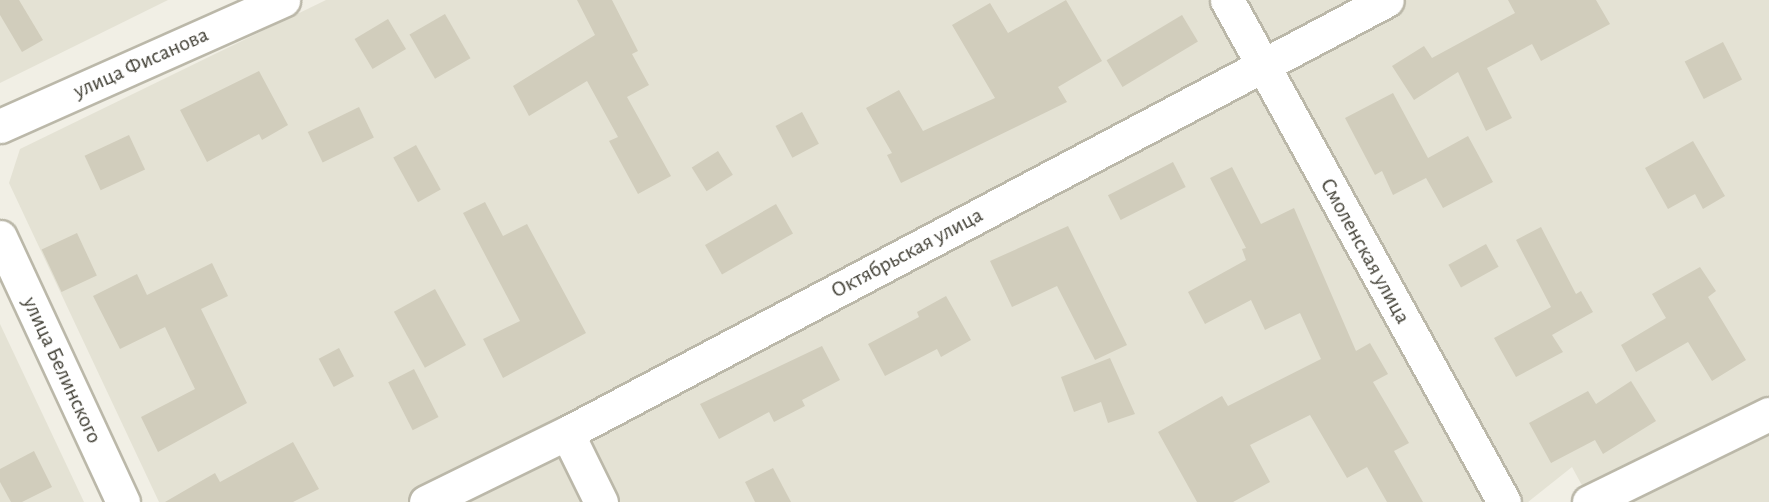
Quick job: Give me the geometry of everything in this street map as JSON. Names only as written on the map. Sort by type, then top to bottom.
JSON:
[{"type":"street","name":"улица Фисанова","points":[[0,126],[283,0]]},
{"type":"street","name":"Смоленская улица","points":[[1227,0],[1261,66],[1504,502]]},
{"type":"street","name":"Октябрьская улица","points":[[426,502],[567,433],[1387,0]]},
{"type":"street","name":"улица Белинского","points":[[0,237],[123,502]]},
{"type":"street","points":[[1589,502],[1769,414]]},
{"type":"street","points":[[567,433],[601,502]]},
{"type":"shaded area","points":[[0,0],[168,0],[0,83]]},
{"type":"shaded area","points":[[326,0],[1769,0],[1769,502],[1591,502],[1572,467],[1528,502],[159,502],[9,183],[20,149]]},
{"type":"shaded area","points":[[0,324],[84,502],[0,502]]},
{"type":"building","points":[[0,0],[19,0],[43,40],[22,52],[0,15]]},
{"type":"building","points":[[577,0],[612,0],[638,51],[632,54],[649,85],[627,97],[671,176],[638,194],[609,141],[618,137],[587,81],[529,116],[513,86],[595,35]]},
{"type":"building","points":[[1066,0],[1102,61],[1058,87],[1067,102],[901,183],[887,155],[892,153],[866,108],[899,90],[923,131],[995,98],[952,25],[990,3],[1008,33]]},
{"type":"building","points":[[1508,0],[1596,0],[1610,24],[1541,61],[1532,44],[1487,68],[1512,118],[1486,131],[1458,72],[1414,100],[1392,66],[1424,46],[1432,58],[1515,13]]},
{"type":"building","points":[[445,14],[470,58],[435,79],[409,34]]},
{"type":"building","points":[[1182,15],[1198,42],[1123,87],[1107,60]]},
{"type":"building","points":[[388,19],[406,49],[373,69],[355,39]]},
{"type":"building","points":[[1723,42],[1742,79],[1704,99],[1685,62]]},
{"type":"building","points":[[259,71],[288,125],[262,140],[259,134],[207,162],[180,110]]},
{"type":"building","points":[[1393,93],[1428,158],[1468,136],[1493,182],[1443,208],[1426,178],[1393,195],[1382,171],[1375,175],[1345,118]]},
{"type":"building","points":[[359,107],[374,138],[323,163],[308,132]]},
{"type":"building","points":[[802,112],[819,144],[792,158],[776,126]]},
{"type":"building","points":[[129,135],[145,169],[101,190],[85,156]]},
{"type":"building","points":[[1693,141],[1725,196],[1703,209],[1695,194],[1668,209],[1645,168]]},
{"type":"building","points":[[416,145],[441,190],[418,202],[393,158]]},
{"type":"building","points":[[718,151],[733,175],[707,191],[692,167]]},
{"type":"building","points":[[1173,162],[1186,187],[1121,220],[1108,195]]},
{"type":"building","points":[[1232,167],[1261,224],[1294,208],[1356,351],[1370,343],[1388,374],[1373,382],[1409,443],[1394,451],[1423,502],[1387,502],[1367,467],[1347,478],[1310,415],[1250,445],[1270,482],[1233,502],[1197,502],[1158,432],[1222,396],[1228,406],[1321,359],[1300,313],[1265,330],[1251,300],[1205,324],[1188,292],[1246,260],[1242,249],[1246,248],[1210,178]]},
{"type":"building","points":[[485,202],[503,236],[527,224],[586,333],[503,378],[483,339],[520,321],[463,213]]},
{"type":"building","points":[[776,204],[793,233],[722,274],[705,245]]},
{"type":"building","points":[[1068,226],[1127,345],[1095,360],[1057,286],[1012,307],[990,261]]},
{"type":"building","points":[[1541,227],[1576,294],[1581,291],[1593,312],[1552,335],[1563,352],[1516,377],[1494,338],[1551,307],[1516,240]]},
{"type":"building","points":[[77,233],[97,276],[62,292],[42,249]]},
{"type":"building","points":[[1486,244],[1499,267],[1461,288],[1448,265]]},
{"type":"building","points":[[212,263],[228,296],[201,309],[247,403],[158,452],[141,417],[195,389],[165,327],[120,349],[93,296],[137,274],[147,295]]},
{"type":"building","points":[[1700,267],[1716,291],[1708,297],[1746,360],[1712,381],[1688,342],[1636,372],[1621,345],[1666,318],[1652,294]]},
{"type":"building","points":[[435,289],[466,345],[425,368],[394,312]]},
{"type":"building","points":[[946,296],[971,340],[941,357],[937,349],[885,376],[868,344],[919,317],[917,312]]},
{"type":"building","points":[[822,346],[840,380],[802,400],[805,406],[774,422],[769,412],[719,439],[700,404]]},
{"type":"building","points":[[339,348],[354,376],[334,387],[319,359]]},
{"type":"building","points":[[1110,358],[1135,414],[1108,423],[1101,402],[1074,412],[1061,377]]},
{"type":"building","points":[[414,369],[439,417],[413,430],[388,382]]},
{"type":"building","points":[[1631,381],[1656,421],[1603,454],[1595,440],[1551,463],[1529,423],[1588,391],[1596,404]]},
{"type":"building","points":[[293,442],[319,489],[293,502],[165,502],[215,473],[220,482]]},
{"type":"building","points":[[34,451],[52,487],[22,502],[11,502],[0,482],[0,469]]},
{"type":"building","points":[[773,468],[791,502],[755,502],[745,482]]}]
